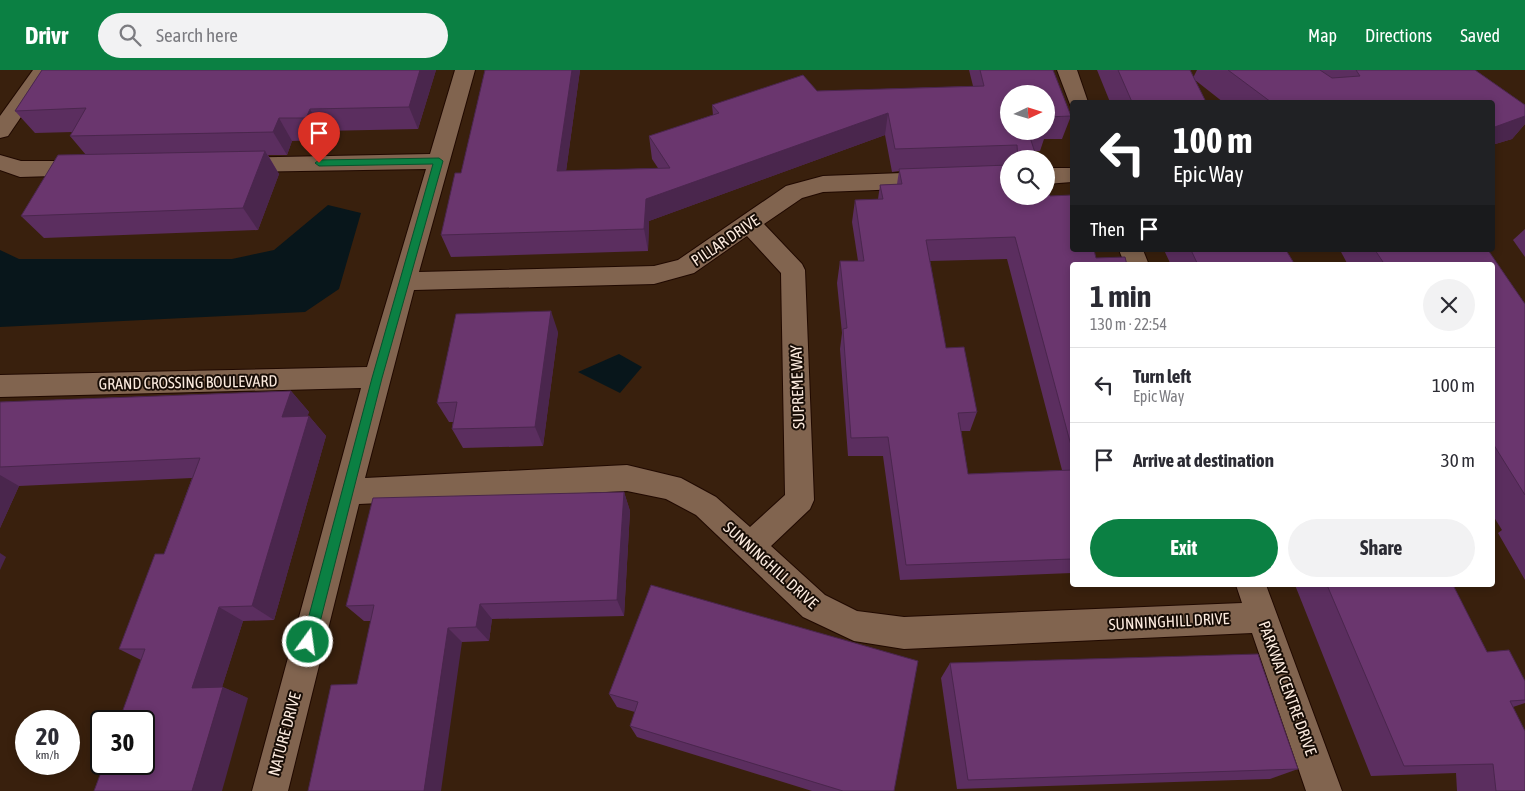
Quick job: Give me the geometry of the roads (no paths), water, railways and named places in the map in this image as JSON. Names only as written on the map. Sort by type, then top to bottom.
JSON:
[{"type":"street","points":[[0,130],[44,70]]},
{"type":"street","name":"NATURE DRIVE","points":[[270,791],[377,378],[465,70]]},
{"type":"street","points":[[1067,70],[1077,100]]},
{"type":"street","points":[[220,165],[439,161]]},
{"type":"street","points":[[0,162],[20,169],[110,167]]},
{"type":"street","points":[[1055,176],[1070,175]]},
{"type":"street","name":"PILLAR DRIVE","points":[[405,281],[616,278],[654,275],[685,267],[794,192],[823,184],[850,182],[1000,177]]},
{"type":"street","name":"SUPREME WAY","points":[[749,223],[793,270],[800,500],[750,546]]},
{"type":"street","name":"GRAND CROSSING BOULEVARD","points":[[0,386],[377,378]]},
{"type":"street","name":"SUNNINGHILL DRIVE","points":[[347,492],[627,478],[671,487],[706,506],[814,606],[854,626],[904,633],[1262,617]]},
{"type":"street","name":"PARKWAY CENTRE DRIVE","points":[[1252,587],[1324,791]]}]
